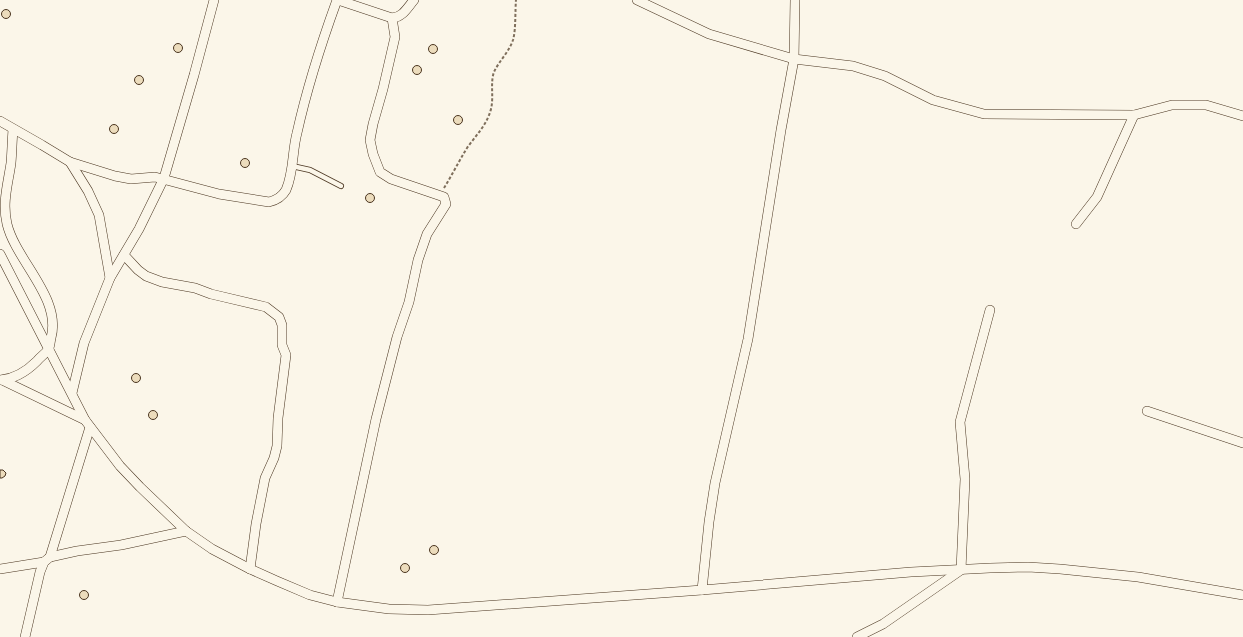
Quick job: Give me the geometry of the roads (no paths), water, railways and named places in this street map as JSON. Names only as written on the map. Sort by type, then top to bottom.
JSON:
[{"type":"street","points":[[72,393],[84,343],[110,278],[139,229],[164,178],[214,0]]},
{"type":"street","points":[[0,121],[70,162],[115,176],[131,179],[156,177],[164,178],[218,194],[269,202],[276,200],[285,190],[292,166],[296,134],[337,0],[392,18],[398,17],[404,13],[414,0]]},
{"type":"street","points":[[636,0],[709,34],[794,59],[853,66],[885,76],[933,100],[984,114],[1134,115],[1172,105],[1206,105],[1243,116]]},
{"type":"street","points":[[702,590],[709,522],[715,483],[748,340],[781,130],[794,59],[795,0]]},
{"type":"street","points":[[337,602],[376,419],[418,260],[427,234],[446,204],[444,197],[440,194],[421,190],[391,179],[380,172],[373,154],[370,140],[373,124],[383,90],[395,37],[392,18]]},
{"type":"street","points":[[1076,224],[1097,197],[1134,115]]},
{"type":"street","points":[[1,380],[11,379],[21,374],[49,349],[54,330],[52,314],[46,298],[7,225],[5,191],[11,163],[13,130]]},
{"type":"street","points":[[70,162],[88,191],[99,215],[110,278]]},
{"type":"street","points":[[0,254],[88,423],[120,466],[186,531],[212,549],[250,569],[310,595],[337,602],[389,609],[428,610],[702,590],[911,572],[1028,567],[1138,577],[1241,593]]},
{"type":"street","points":[[124,255],[146,276],[162,282],[195,288],[211,294],[266,307],[279,317],[282,325],[282,345],[286,355],[278,418],[277,446],[274,458],[265,478],[256,524],[250,569]]},
{"type":"street","points":[[961,570],[965,479],[960,422],[990,310]]},
{"type":"street","points":[[1,380],[88,423]]},
{"type":"street","points":[[1147,411],[1243,443]]},
{"type":"street","points":[[25,637],[40,572],[47,560],[88,423]]},
{"type":"street","points":[[0,569],[47,560],[77,551],[121,545],[186,531]]},
{"type":"street","points":[[857,637],[883,624],[961,570]]},
{"type":"lane","points":[[292,166],[310,170],[341,186]]}]
